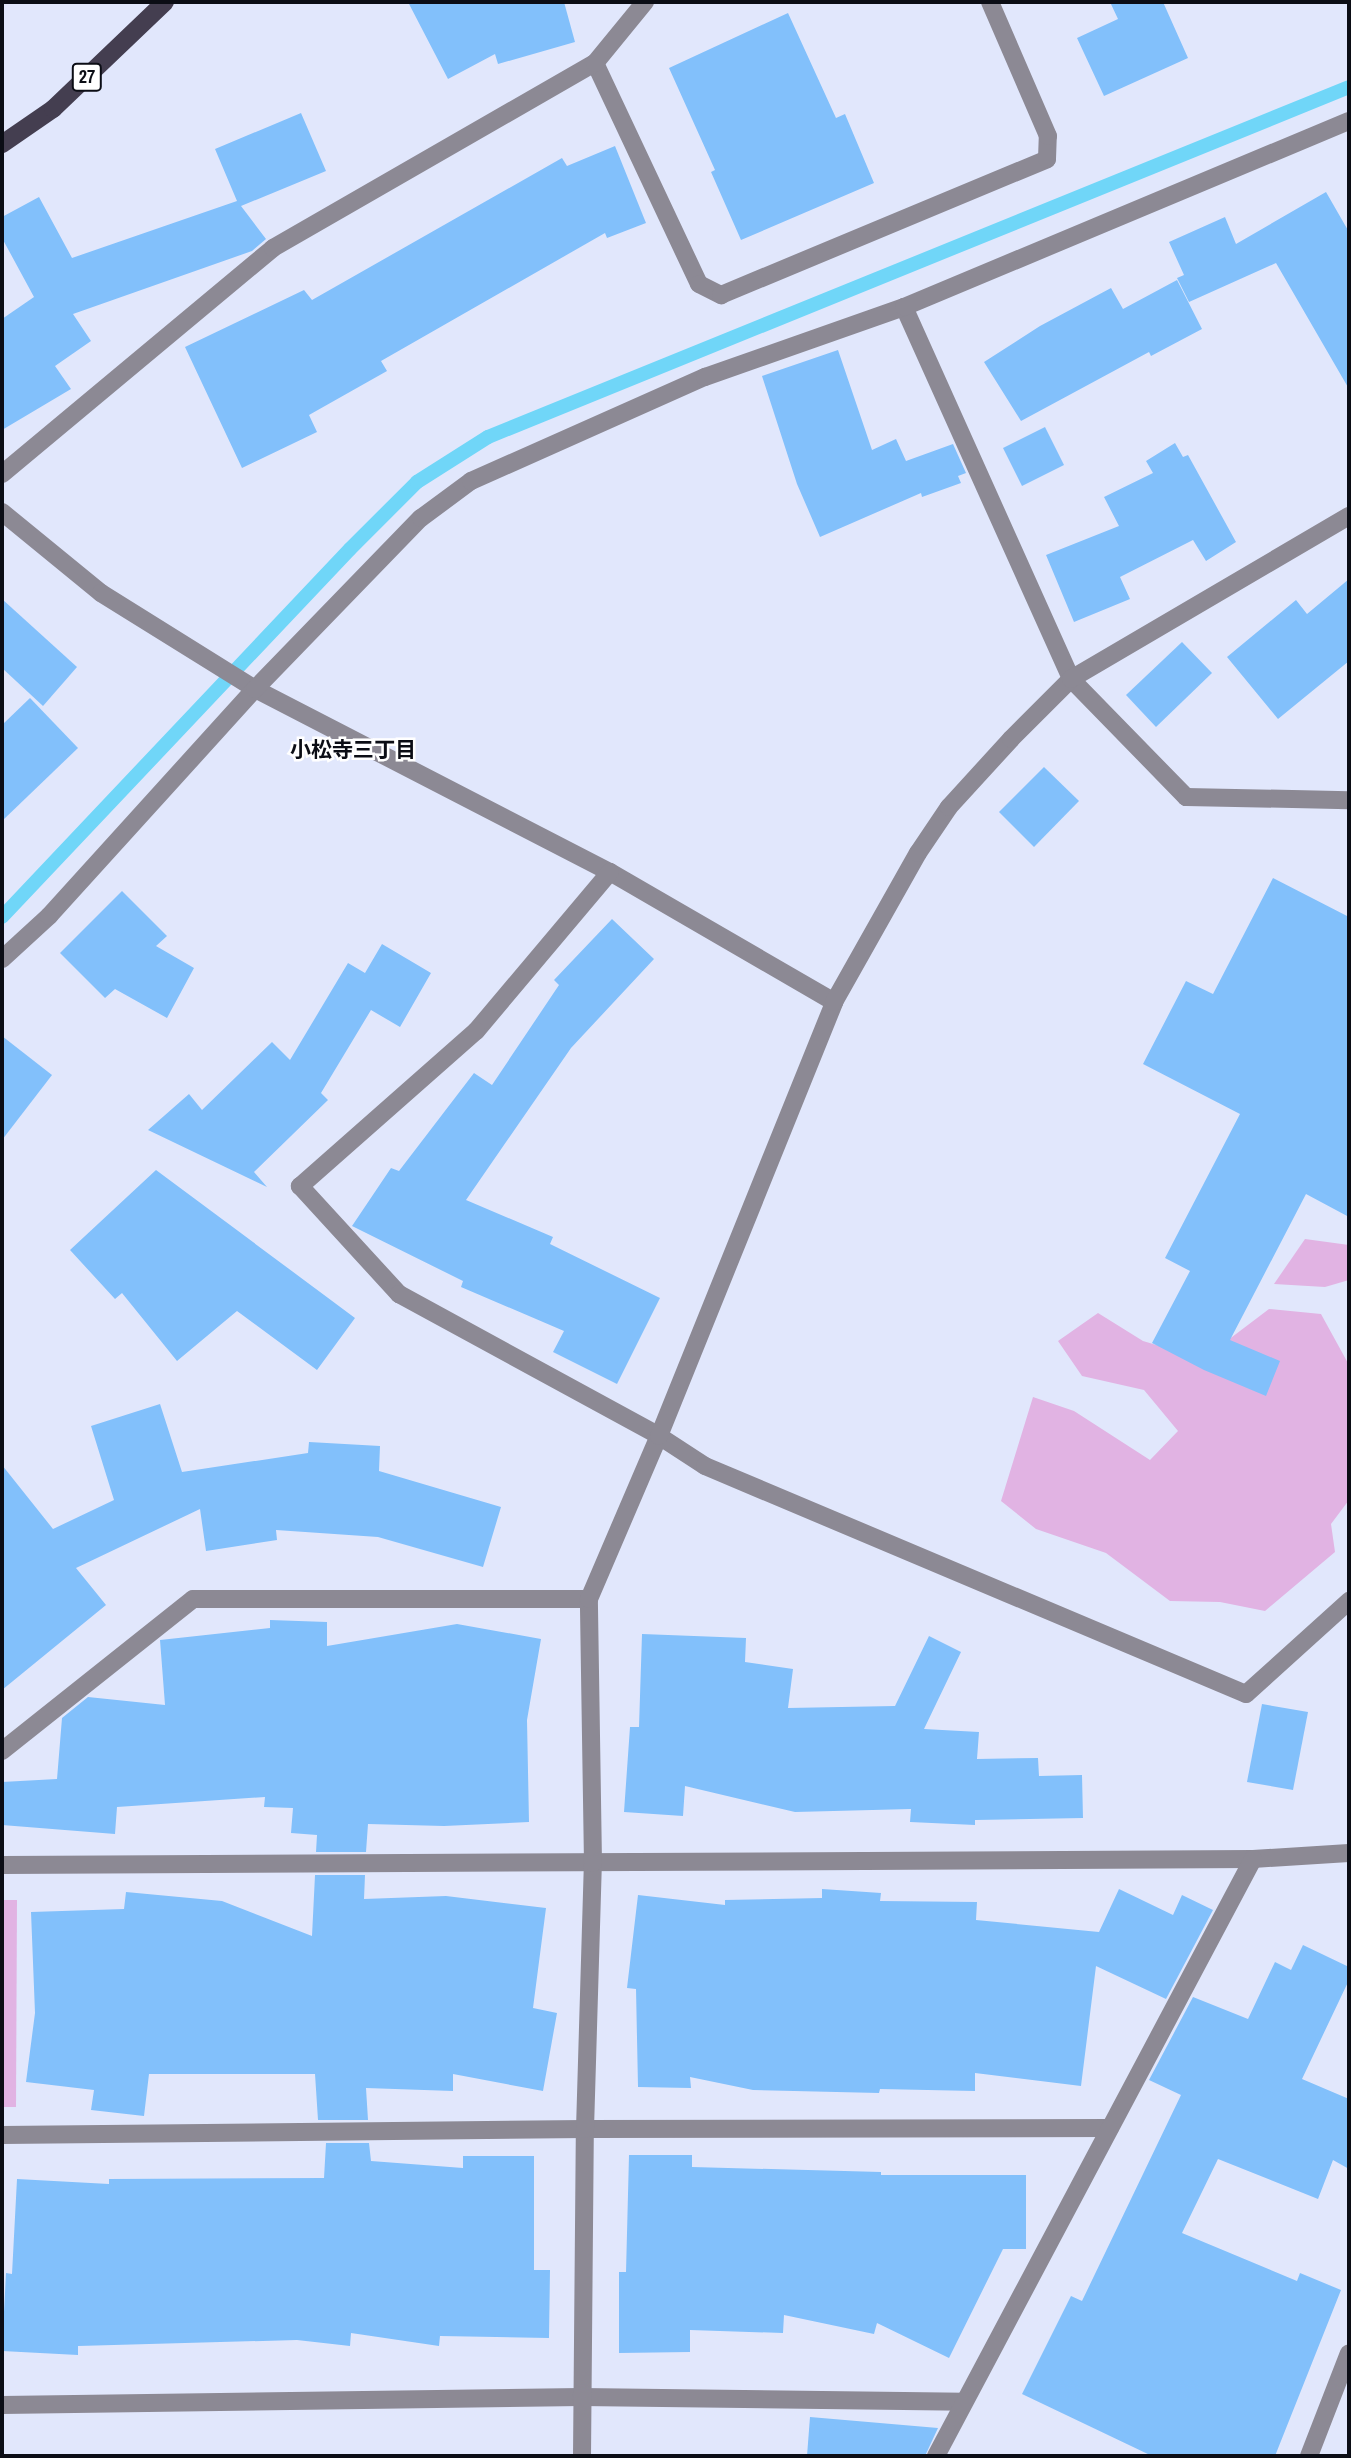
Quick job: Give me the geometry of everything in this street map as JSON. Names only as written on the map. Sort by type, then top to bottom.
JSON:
[{"type":"main road","name":"27","points":[[2,144],[54,109],[165,2]]},
{"type":"street","points":[[2,474],[273,248],[595,63],[645,2]]},
{"type":"street","points":[[595,63],[699,284],[721,295],[1047,159],[1048,136],[990,2]]},
{"type":"street","points":[[2,958],[49,916],[255,689],[421,518],[471,481],[705,377],[904,307],[1349,121]]},
{"type":"street","points":[[904,307],[1071,679],[1186,797],[1349,800]]},
{"type":"street","points":[[2,512],[101,593],[255,689],[610,872],[834,1002]]},
{"type":"street","points":[[582,2456],[585,2129],[593,1863],[589,1599],[659,1436],[834,1002],[918,853],[949,807],[1011,738],[1071,679],[1349,516]]},
{"type":"street","points":[[610,872],[476,1031],[300,1186],[399,1294],[659,1436],[705,1466],[1246,1694],[1349,1601]]},
{"type":"street","points":[[2,1751],[193,1599],[589,1599]]},
{"type":"street","points":[[2,1865],[1253,1859],[1349,1853]]},
{"type":"street","points":[[936,2456],[1253,1859]]},
{"type":"street","points":[[2,2136],[585,2129],[1110,2128]]},
{"type":"street","points":[[1309,2456],[1349,2353]]},
{"type":"street","points":[[2,2404],[581,2397],[964,2402]]},
{"type":"shaded area","points":[[1305,1239],[1349,1245],[1349,1280],[1325,1287],[1274,1284]]},
{"type":"shaded area","points":[[1269,1309],[1321,1314],[1349,1365],[1349,1500],[1331,1524],[1335,1552],[1265,1611],[1220,1602],[1170,1601],[1106,1553],[1036,1529],[1001,1501],[1033,1397],[1074,1411],[1150,1460],[1178,1431],[1144,1390],[1082,1376],[1058,1341],[1098,1313],[1143,1341],[1203,1359]]},
{"type":"shaded area","points":[[2,1900],[17,1900],[16,2107],[2,2107]]},
{"type":"building","points":[[408,2],[564,2],[575,42],[498,64],[495,54],[448,79]]},
{"type":"building","points":[[1110,2],[1163,2],[1188,58],[1104,96],[1077,38],[1118,19]]},
{"type":"building","points":[[788,13],[836,118],[845,114],[874,183],[741,240],[711,172],[715,170],[669,68]]},
{"type":"building","points":[[301,113],[326,171],[241,206],[266,239],[252,251],[73,314],[91,341],[55,366],[71,389],[2,430],[2,319],[34,297],[2,238],[2,217],[39,197],[72,258],[237,201],[215,149]]},
{"type":"building","points":[[615,146],[646,223],[607,238],[605,233],[381,361],[387,371],[309,415],[317,432],[242,468],[185,347],[304,290],[312,300],[562,158],[567,166]]},
{"type":"building","points":[[1326,192],[1349,232],[1349,389],[1276,263],[1189,302],[1177,278],[1184,275],[1169,242],[1225,217],[1236,244]]},
{"type":"building","points":[[1177,280],[1202,329],[1151,356],[1149,352],[1021,421],[984,362],[1040,326],[1111,288],[1123,309]]},
{"type":"building","points":[[838,350],[872,450],[896,439],[906,461],[953,444],[966,473],[958,476],[961,483],[922,497],[921,493],[820,537],[797,484],[762,376]]},
{"type":"building","points":[[1045,427],[1064,465],[1022,486],[1003,448]]},
{"type":"building","points":[[1175,443],[1183,457],[1188,455],[1236,542],[1206,561],[1193,540],[1120,577],[1130,599],[1074,622],[1046,555],[1119,526],[1104,497],[1153,473],[1146,461]]},
{"type":"building","points":[[1349,579],[1349,661],[1278,719],[1227,657],[1296,600],[1307,614]]},
{"type":"building","points":[[2,599],[77,667],[43,706],[2,668]]},
{"type":"building","points":[[1182,642],[1212,673],[1156,727],[1126,695]]},
{"type":"building","points":[[30,698],[78,748],[2,821],[2,725]]},
{"type":"building","points":[[1044,767],[1079,801],[1034,847],[999,812]]},
{"type":"building","points":[[1273,878],[1349,917],[1349,1217],[1306,1194],[1230,1340],[1280,1361],[1266,1396],[1204,1370],[1152,1343],[1190,1271],[1165,1258],[1240,1114],[1143,1064],[1186,981],[1213,994]]},
{"type":"building","points":[[122,891],[167,936],[156,946],[194,968],[167,1018],[115,989],[105,998],[60,953]]},
{"type":"building","points":[[612,919],[654,959],[571,1048],[466,1200],[553,1237],[550,1244],[660,1298],[617,1384],[553,1352],[564,1331],[461,1287],[463,1281],[352,1226],[391,1168],[399,1171],[474,1073],[492,1085],[559,985],[554,980]]},
{"type":"building","points":[[382,944],[431,973],[400,1027],[371,1010],[321,1093],[328,1100],[254,1172],[267,1187],[148,1130],[189,1094],[202,1110],[272,1042],[290,1060],[348,963],[365,973]]},
{"type":"building","points":[[2,1036],[52,1075],[2,1140]]},
{"type":"building","points":[[156,1170],[355,1318],[317,1370],[237,1311],[177,1361],[122,1293],[115,1299],[70,1250]]},
{"type":"building","points":[[160,1404],[182,1472],[308,1453],[309,1442],[380,1446],[379,1471],[501,1507],[483,1567],[378,1537],[276,1530],[277,1540],[206,1551],[200,1509],[76,1568],[106,1605],[2,1690],[2,1465],[53,1529],[114,1500],[91,1426]]},
{"type":"building","points":[[270,1620],[327,1622],[327,1646],[457,1624],[541,1639],[527,1720],[529,1822],[444,1826],[368,1824],[366,1852],[316,1852],[317,1835],[291,1833],[293,1808],[264,1807],[265,1797],[117,1807],[115,1834],[2,1825],[2,1782],[57,1779],[62,1718],[88,1697],[165,1705],[160,1640],[270,1628]]},
{"type":"building","points":[[642,1634],[746,1638],[745,1662],[793,1669],[788,1708],[895,1706],[929,1636],[961,1652],[924,1729],[979,1732],[977,1759],[1038,1758],[1039,1776],[1082,1775],[1083,1818],[975,1820],[975,1825],[910,1822],[911,1809],[795,1812],[685,1786],[683,1816],[624,1812],[630,1727],[639,1727]]},
{"type":"building","points":[[1262,1704],[1308,1712],[1293,1790],[1247,1782]]},
{"type":"building","points":[[315,1875],[365,1875],[364,1899],[446,1896],[546,1908],[533,2008],[557,2013],[543,2091],[453,2074],[453,2091],[366,2088],[368,2120],[318,2120],[315,2074],[149,2074],[144,2116],[91,2110],[94,2090],[26,2082],[35,2013],[31,1912],[124,1909],[126,1892],[222,1901],[312,1936]]},
{"type":"building","points":[[822,1889],[881,1893],[880,1901],[977,1902],[976,1920],[1099,1932],[1119,1889],[1173,1915],[1182,1895],[1213,1910],[1166,1999],[1096,1966],[1081,2086],[975,2073],[975,2091],[880,2089],[879,2093],[753,2090],[690,2077],[691,2088],[638,2087],[636,1989],[627,1988],[638,1895],[725,1905],[725,1900],[822,1898]]},
{"type":"building","points":[[1303,1945],[1349,1967],[1349,1980],[1302,2079],[1349,2099],[1349,2169],[1333,2160],[1318,2199],[1218,2159],[1182,2233],[1297,2281],[1300,2273],[1341,2290],[1275,2456],[1152,2456],[1022,2394],[1071,2296],[1082,2301],[1181,2095],[1149,2080],[1193,1997],[1248,2019],[1275,1962],[1291,1970]]},
{"type":"building","points":[[326,2143],[369,2143],[371,2161],[463,2168],[463,2156],[534,2156],[534,2270],[550,2270],[549,2338],[440,2336],[439,2346],[351,2333],[350,2346],[297,2340],[78,2346],[78,2355],[2,2351],[6,2273],[12,2274],[17,2179],[109,2184],[109,2179],[324,2178]]},
{"type":"building","points":[[629,2155],[692,2155],[692,2167],[881,2172],[881,2175],[1026,2175],[1026,2249],[1003,2249],[949,2358],[877,2323],[874,2334],[784,2315],[783,2333],[690,2330],[690,2352],[619,2353],[619,2272],[626,2272]]},
{"type":"building","points":[[810,2417],[938,2428],[925,2456],[807,2456]]},
{"type":"waterway","points":[[2,917],[350,549],[417,482],[488,437],[1349,87]]},
{"type":"district","name":"小松寺三丁目","points":[[353,750]]}]
